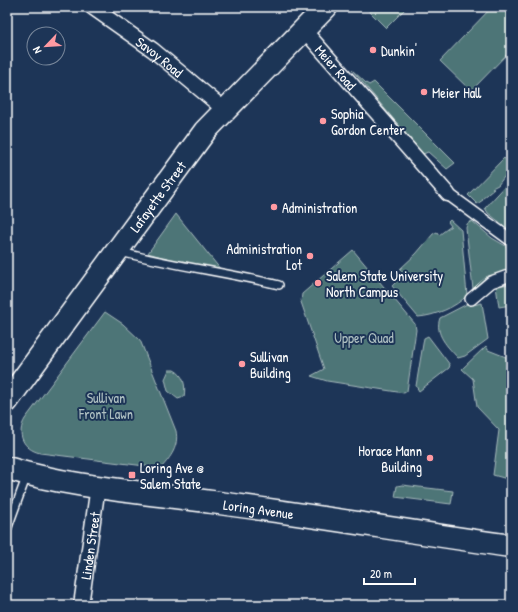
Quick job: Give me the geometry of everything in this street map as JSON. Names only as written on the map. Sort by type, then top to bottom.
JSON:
[{"type":"main road","name":"Lafayette Street","points":[[7,401],[205,131],[326,7]]},
{"type":"main road","name":"Loring Avenue","points":[[17,471],[98,486],[511,546]]},
{"type":"street","name":"Savoy Road","points":[[92,7],[153,50],[225,110]]},
{"type":"street","name":"Meier Road","points":[[304,30],[448,194]]},
{"type":"street","points":[[448,194],[511,240]]},
{"type":"street","points":[[471,299],[491,282],[511,275]]},
{"type":"street","name":"Linden Street","points":[[81,605],[98,486]]},
{"type":"lane","points":[[117,251],[173,265],[244,276],[279,285]]},
{"type":"lane","points":[[7,530],[17,471]]},
{"type":"green space","points":[[371,7],[407,7],[386,28],[368,10]]},
{"type":"green space","points":[[492,7],[511,7],[511,50],[471,91],[440,61]]},
{"type":"green space","points":[[352,70],[369,85],[374,82],[455,163],[447,169],[428,152],[423,154]]},
{"type":"green space","points":[[504,158],[508,162],[511,160],[511,172],[509,174],[507,173],[498,185],[492,188],[494,189],[477,204],[468,195]]},
{"type":"green space","points":[[511,180],[511,231],[488,213],[485,208]]},
{"type":"green space","points":[[176,214],[221,270],[175,261],[148,253]]},
{"type":"green space","points":[[450,220],[461,230],[467,295],[445,310],[431,315],[418,317],[392,286],[404,274],[400,269],[416,254],[433,234],[437,232],[439,235],[451,226],[448,222]]},
{"type":"green space","points":[[472,221],[492,238],[511,249],[511,265],[502,273],[486,277],[473,289],[466,228],[467,224]]},
{"type":"green space","name":"Upper Quad","points":[[353,250],[415,324],[416,330],[407,391],[404,393],[327,381],[311,376],[324,369],[301,302],[302,294]]},
{"type":"green space","points":[[511,284],[511,305],[499,307],[496,286]]},
{"type":"green space","points":[[471,302],[473,305],[482,303],[488,339],[465,356],[458,358],[446,345],[440,335],[440,318]]},
{"type":"green space","name":"Sullivan Front Lawn","points":[[105,312],[123,324],[140,340],[176,431],[177,436],[173,451],[161,468],[40,453],[29,448],[25,444],[21,435],[22,425],[25,419]]},
{"type":"green space","points":[[428,336],[450,365],[449,368],[419,391],[416,386],[424,338]]},
{"type":"green space","points":[[486,346],[488,350],[511,359],[511,480],[493,475],[499,430],[477,407],[473,379],[462,369]]},
{"type":"green space","points":[[169,370],[174,370],[177,372],[184,381],[184,397],[178,399],[168,391],[165,379]]},
{"type":"green space","points":[[402,485],[453,491],[451,504],[395,497],[397,486]]},
{"type":"place","name":"Dunkin'","points":[[373,50]]},
{"type":"place","name":"Meier Hall","points":[[424,92]]},
{"type":"place","name":"Sophia Gordon Center","points":[[323,121]]},
{"type":"place","name":"Administration","points":[[274,207]]},
{"type":"place","name":"Administration Lot","points":[[310,256]]},
{"type":"place","name":"Salem State University North Campus","points":[[318,283]]},
{"type":"place","name":"Sullivan Building","points":[[242,364]]},
{"type":"place","name":"Horace Mann Building","points":[[430,458]]},
{"type":"place","name":"Loring Ave @ Salem State","points":[[132,475]]}]
